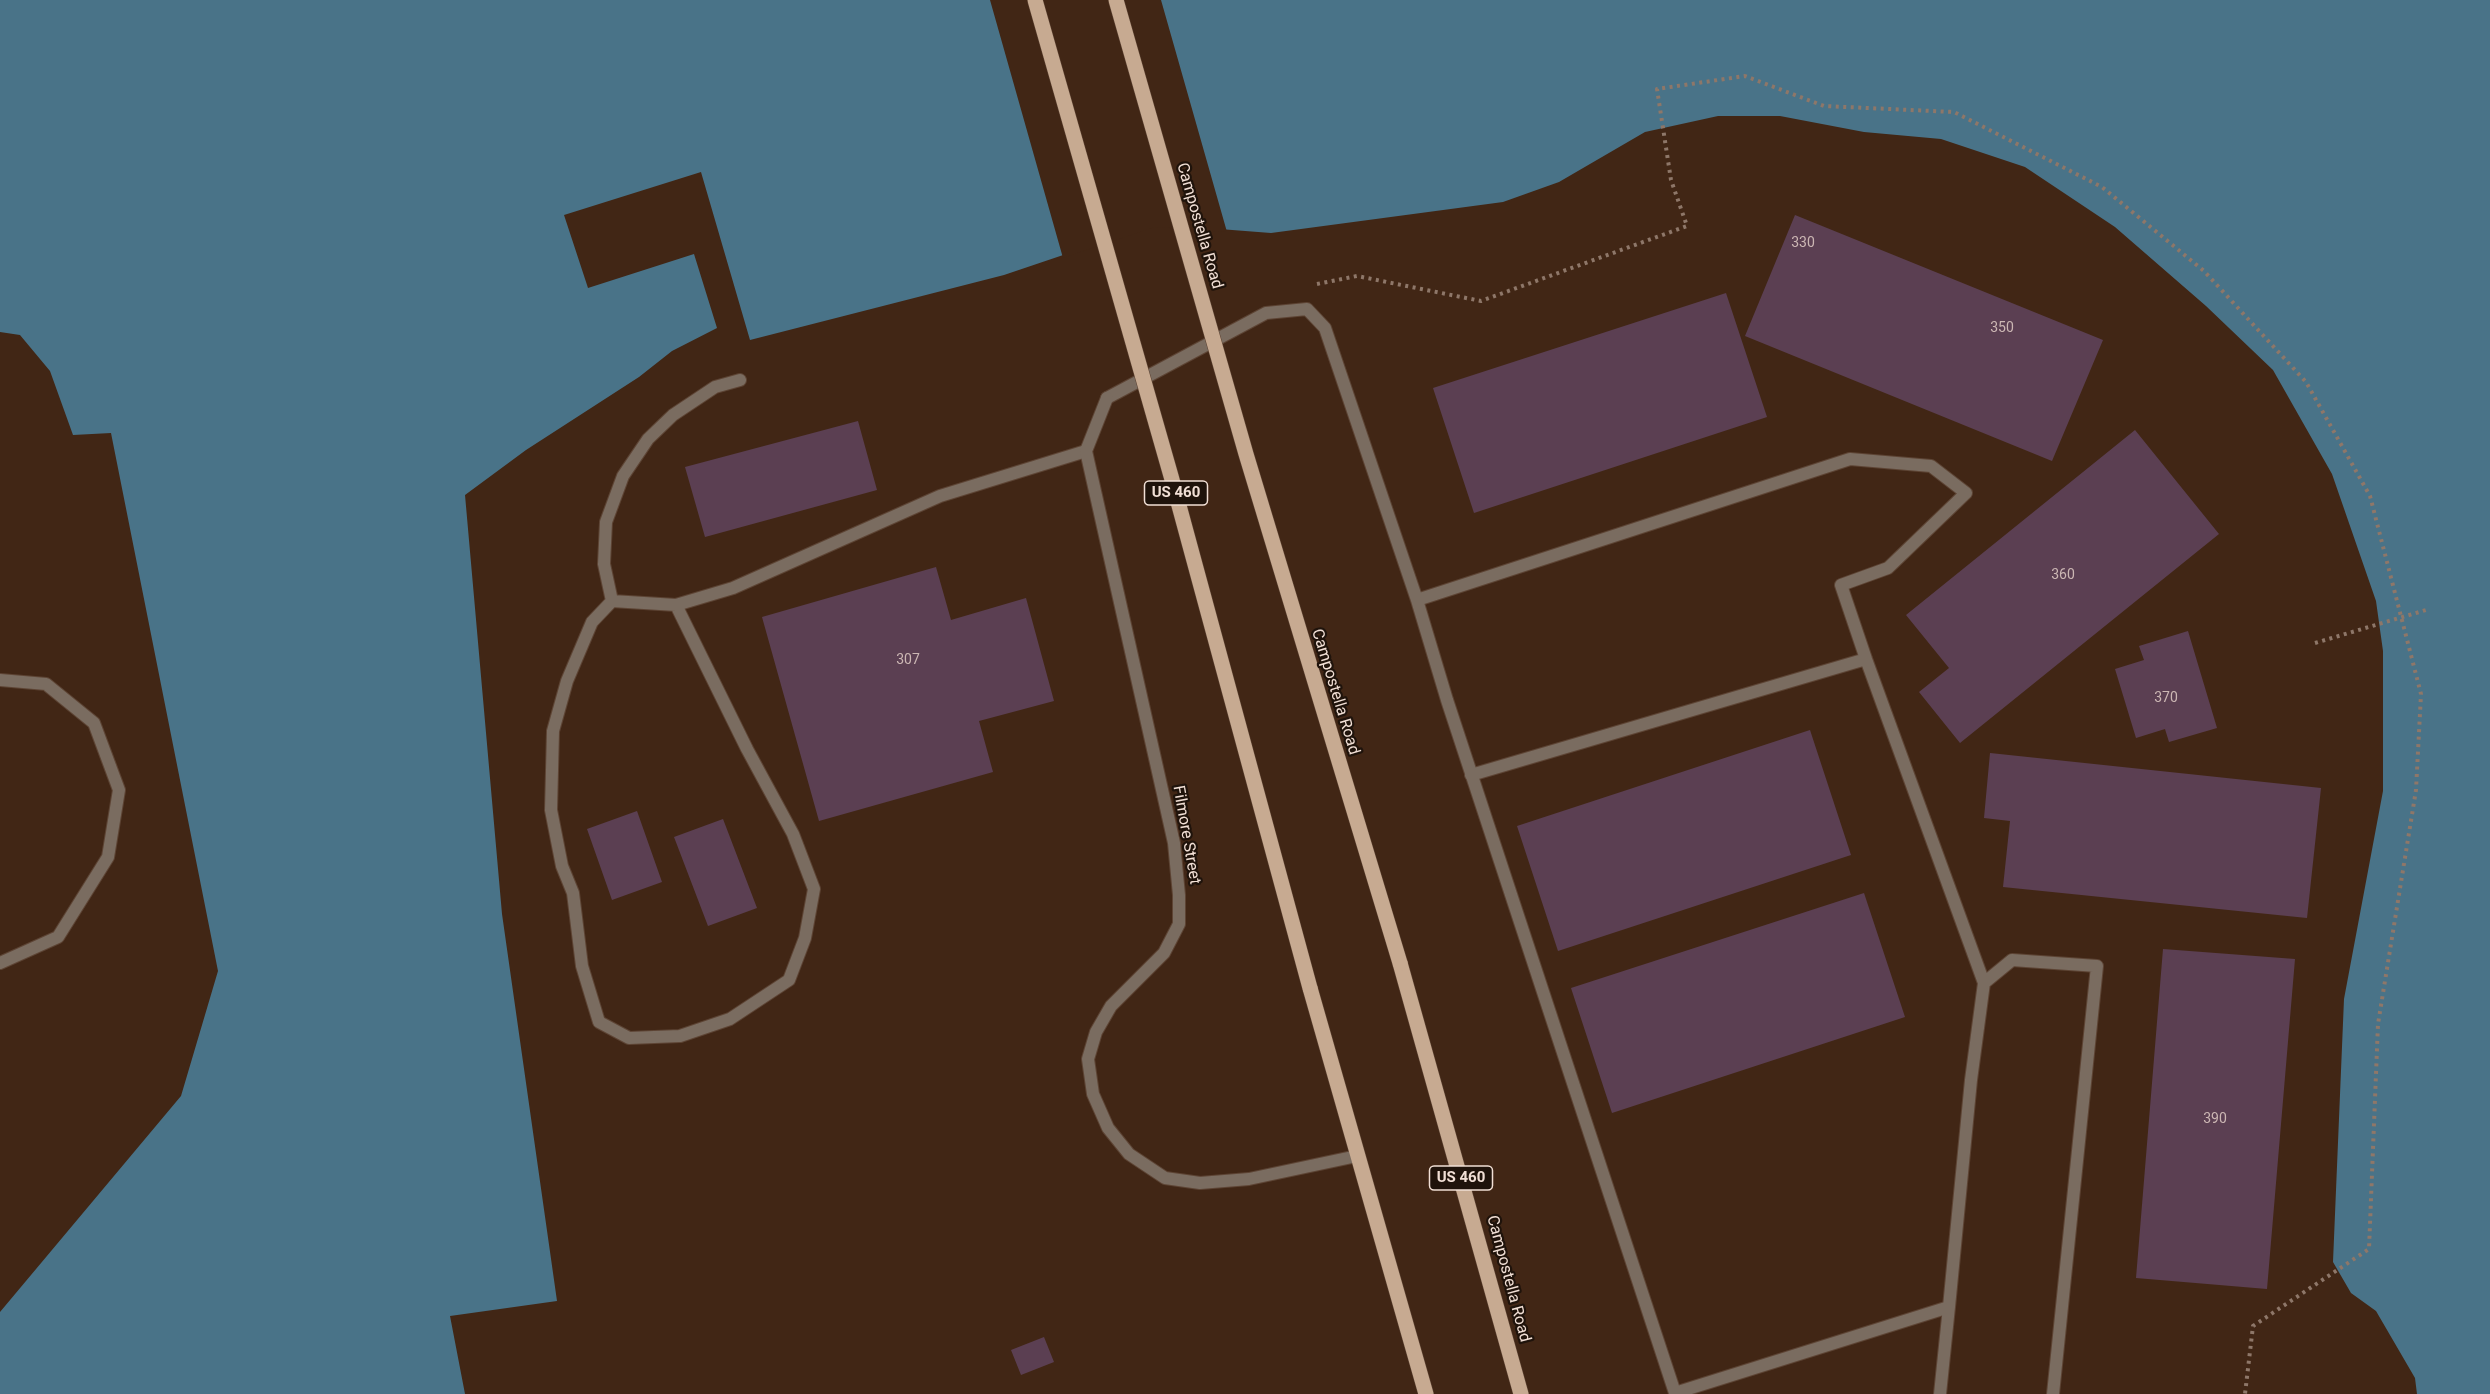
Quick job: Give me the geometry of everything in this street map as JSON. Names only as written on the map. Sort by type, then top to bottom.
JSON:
[{"type":"main road","name":"US 460","points":[[1035,0],[1174,487],[1310,988],[1426,1394]]},
{"type":"main road","name":"Campostella Road","points":[[1116,0],[1246,454],[1400,963],[1521,1394]]},
{"type":"street","points":[[676,605],[747,749],[794,834],[814,889],[805,938],[789,980],[730,1018],[680,1036],[629,1038],[599,1022],[582,966],[573,893],[562,866],[551,810],[554,731],[567,681],[592,622],[612,601],[676,605],[733,588],[940,496],[1086,451],[1107,398],[1266,313],[1307,309],[1325,328],[1417,600],[1471,775],[1675,1393],[1949,1307]]},
{"type":"street","points":[[612,601],[604,564],[606,522],[623,476],[648,440],[674,415],[715,387],[740,380]]},
{"type":"street","name":"Filmore Street","points":[[1086,451],[1174,843],[1179,895],[1179,924],[1164,953],[1111,1006],[1096,1032],[1089,1059],[1093,1094],[1108,1128],[1129,1154],[1165,1178],[1200,1183],[1249,1179],[1357,1156]]},
{"type":"street","points":[[1417,600],[1850,459],[1931,466],[1966,493],[1888,568],[1841,585],[1984,983],[1971,1080],[1940,1394]]},
{"type":"street","points":[[1471,775],[1866,658]]},
{"type":"street","points":[[0,680],[46,684],[94,723],[119,790],[108,857],[58,937],[0,963]]},
{"type":"street","points":[[1984,983],[2012,960],[2097,966],[2053,1394]]},
{"type":"path","points":[[1312,285],[1357,276],[1481,301],[1688,226],[1671,180],[1657,88],[1745,76],[1824,106],[1954,112],[2102,187],[2204,271],[2306,382],[2370,496],[2421,694],[2416,790],[2378,1024],[2368,1249],[2253,1326],[2245,1394]]},
{"type":"path","points":[[2315,643],[2426,610]]},
{"type":"water","points":[[0,0],[2490,0],[2490,1394],[2417,1394],[2415,1378],[2376,1311],[2351,1293],[2333,1262],[2344,999],[2383,791],[2383,651],[2376,601],[2332,474],[2273,370],[2206,306],[2115,227],[2025,167],[1941,139],[1864,132],[1780,116],[1718,116],[1645,132],[1559,182],[1503,202],[1271,233],[1155,224],[1004,275],[750,340],[701,172],[564,215],[588,288],[694,254],[717,328],[672,351],[639,377],[526,450],[465,495],[502,914],[557,1301],[450,1316],[465,1394],[0,1394],[0,1312],[181,1096],[218,971],[111,433],[73,435],[50,371],[20,335],[0,332]]},
{"type":"pier","points":[[990,0],[1161,0],[1227,232],[1155,227],[1063,258]]},
{"type":"building","points":[[1795,215],[2103,340],[2052,461],[1745,336]]},
{"type":"building","points":[[1726,293],[1767,417],[1474,513],[1433,388]]},
{"type":"building","points":[[858,421],[877,490],[705,537],[685,467]]},
{"type":"building","points":[[2135,430],[2219,534],[1960,743],[1919,692],[1949,668],[1906,615]]},
{"type":"building","points":[[936,567],[951,620],[1026,598],[1054,701],[979,721],[993,772],[819,821],[762,617]]},
{"type":"building","points":[[2188,631],[2217,728],[2169,742],[2165,729],[2136,738],[2115,669],[2144,660],[2139,646]]},
{"type":"building","points":[[1810,730],[1851,855],[1558,951],[1517,826]]},
{"type":"building","points":[[1990,753],[2321,788],[2307,918],[2003,887],[2010,821],[1984,818]]},
{"type":"building","points":[[637,811],[662,882],[612,900],[587,829]]},
{"type":"building","points":[[723,819],[757,908],[708,926],[674,837]]},
{"type":"building","points":[[1864,893],[1905,1017],[1612,1113],[1571,988]]},
{"type":"building","points":[[2163,949],[2295,959],[2267,1289],[2136,1278]]},
{"type":"building","points":[[1044,1337],[1054,1362],[1021,1375],[1011,1350]]}]
